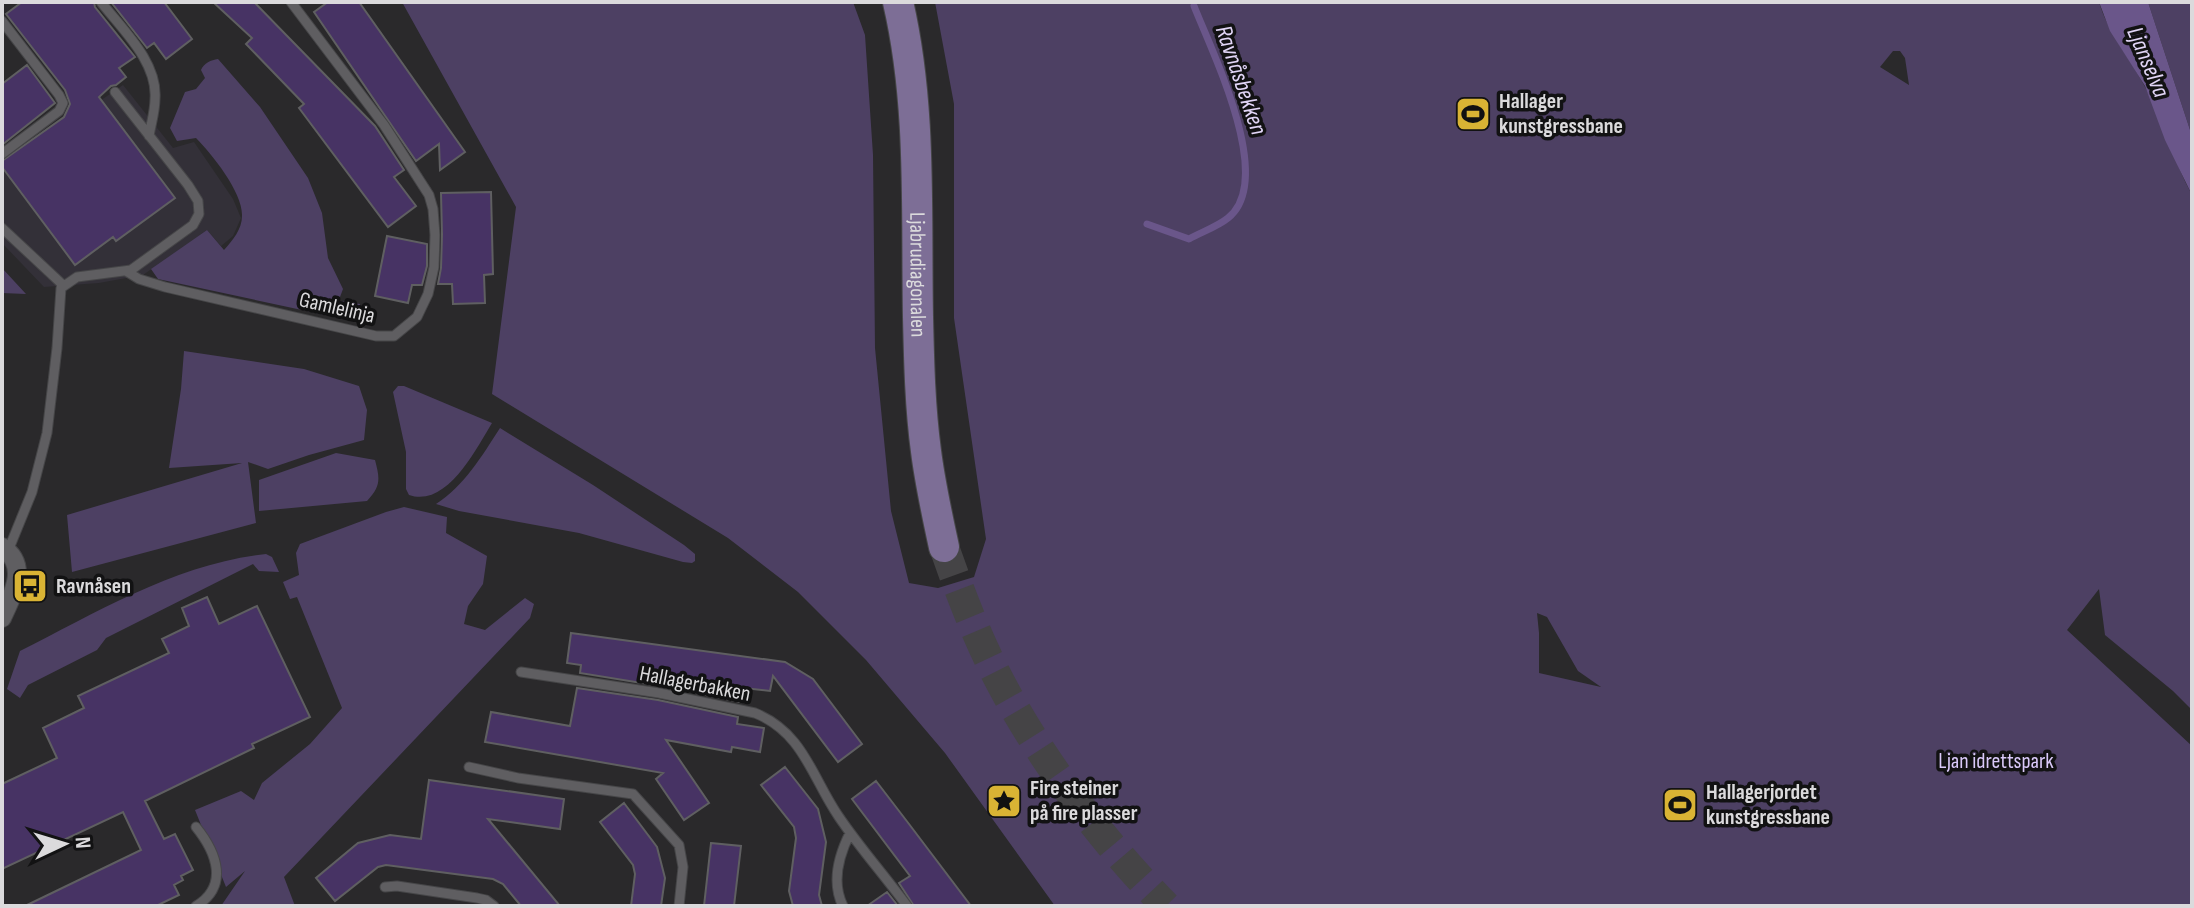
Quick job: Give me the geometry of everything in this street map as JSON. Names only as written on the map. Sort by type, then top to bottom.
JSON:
[{"type":"main road","name":"Ljabrudiagonalen","points":[[898,2],[912,83],[918,319],[926,451],[944,547]]},
{"type":"street","points":[[2,618],[17,581],[14,560],[5,549]]},
{"type":"lane","points":[[101,2],[135,44],[150,69],[156,95],[149,136]]},
{"type":"lane","name":"Gamlelinja","points":[[126,271],[139,279],[165,287],[376,336],[394,336],[417,317],[428,294],[434,267],[433,209],[429,195],[384,125],[291,2]]},
{"type":"lane","points":[[2,21],[63,103],[59,111],[2,154]]},
{"type":"lane","name":"Gamlelinja","points":[[62,289],[77,277],[126,271],[139,265],[193,225],[199,214],[198,201],[188,185],[115,92]]},
{"type":"lane","points":[[2,228],[62,289],[47,433],[41,461],[25,512],[5,549]]},
{"type":"lane","name":"Hallagerbakken","points":[[521,672],[659,693],[771,719],[798,746],[837,815],[907,906]]},
{"type":"lane","points":[[469,767],[518,778],[633,794],[679,845],[683,867],[679,906]]},
{"type":"lane","points":[[196,827],[209,846],[218,875],[207,899],[196,906]]},
{"type":"lane","points":[[843,906],[836,883],[842,849],[850,833]]},
{"type":"lane","points":[[385,887],[397,886],[477,898],[494,906]]},
{"type":"shaded area","points":[[123,85],[173,148],[194,142],[233,199],[241,218],[233,236],[221,246],[207,230],[143,275],[99,283],[44,287],[2,243],[2,169]]},
{"type":"green space","name":"Ljan idrettspark","points":[[402,2],[853,2],[865,35],[873,155],[875,348],[891,511],[909,583],[938,588],[974,577],[986,539],[954,318],[954,104],[935,2],[2099,2],[2113,35],[2151,98],[2192,195],[2192,710],[2105,635],[2099,589],[2067,630],[2192,746],[2192,906],[1055,906],[945,753],[866,660],[798,592],[728,538],[492,394],[516,207]],"holes":[[[1893,51],[1900,51],[1905,58],[1909,85],[1880,67]],[[1537,613],[1547,617],[1578,671],[1601,687],[1539,673]]]},
{"type":"green space","points":[[2148,2],[2192,2],[2192,136]]},
{"type":"green space","points":[[218,59],[260,107],[308,178],[322,213],[328,258],[343,289],[340,297],[334,300],[360,304],[358,322],[158,279],[151,269],[207,230],[224,250],[240,225],[241,207],[232,185],[218,164],[196,138],[177,141],[170,128],[185,92],[196,89],[205,78],[202,68]]},
{"type":"green space","points":[[2,268],[26,294],[2,293]]},
{"type":"green space","points":[[184,351],[304,369],[359,386],[367,410],[364,440],[268,469],[248,462],[256,523],[72,572],[67,515],[242,463],[169,468]]},
{"type":"green space","points":[[398,386],[492,423],[459,474],[436,493],[423,497],[409,495],[406,489],[406,452],[393,392]]},
{"type":"green space","points":[[500,428],[684,545],[695,554],[695,561],[683,562],[579,533],[436,504],[464,479]]},
{"type":"green space","points":[[336,453],[375,460],[378,482],[367,501],[259,511],[259,480]]},
{"type":"green space","points":[[404,507],[447,517],[446,533],[487,556],[483,584],[468,606],[464,624],[485,630],[525,598],[534,604],[530,618],[284,877],[295,906],[221,906],[245,871],[226,887],[195,810],[241,791],[254,800],[262,783],[310,744],[342,708],[297,597],[290,599],[283,582],[299,575],[296,553],[300,544]]},
{"type":"green space","points":[[266,554],[272,557],[279,572],[259,571],[253,564],[106,638],[97,650],[28,685],[20,698],[7,689],[20,651],[170,578],[233,559]]},
{"type":"water","name":"Ljanselva","points":[[2099,2],[2148,2],[2192,136],[2192,195],[2165,140],[2145,86],[2110,31]]},
{"type":"building","points":[[22,2],[94,2],[135,57],[119,68],[126,77],[99,97],[175,198],[116,241],[113,237],[75,265],[2,167],[2,161],[64,117],[70,104],[65,90],[6,14]]},
{"type":"building","points":[[111,2],[164,2],[192,39],[166,59],[154,43],[147,48]]},
{"type":"building","points":[[213,2],[254,2],[375,126],[404,170],[394,177],[416,206],[388,227],[299,108],[304,104],[246,44],[252,38]]},
{"type":"building","points":[[328,2],[359,2],[465,152],[440,170],[439,144],[416,161],[314,12]]},
{"type":"building","points":[[27,65],[55,103],[2,145],[2,84]]},
{"type":"building","points":[[491,192],[493,274],[484,275],[485,303],[453,304],[452,284],[438,284],[441,268],[441,193]]},
{"type":"building","points":[[387,236],[427,244],[427,266],[422,285],[412,285],[408,303],[375,296]]},
{"type":"building","points":[[207,597],[219,624],[257,606],[310,717],[145,801],[164,839],[175,834],[193,870],[181,876],[183,880],[174,885],[179,895],[156,906],[25,906],[141,850],[123,812],[2,869],[2,784],[57,758],[43,728],[84,708],[78,696],[169,653],[162,639],[189,626],[182,608]]},
{"type":"building","points":[[571,633],[785,662],[813,679],[862,744],[838,762],[773,676],[770,691],[744,688],[741,702],[580,673],[581,665],[567,663]]},
{"type":"building","points":[[577,688],[658,700],[738,717],[737,724],[764,728],[760,752],[732,747],[731,752],[666,740],[709,803],[684,820],[656,779],[663,773],[485,742],[491,712],[570,726]]},
{"type":"building","points":[[785,767],[818,809],[826,842],[819,895],[822,906],[793,906],[789,891],[796,838],[794,827],[761,785]]},
{"type":"building","points":[[429,780],[564,799],[560,829],[488,819],[560,906],[521,906],[503,884],[493,879],[386,865],[378,867],[335,901],[316,878],[358,843],[390,835],[421,839]]},
{"type":"building","points":[[876,781],[971,906],[914,906],[899,883],[910,876],[852,799]]},
{"type":"building","points":[[624,803],[657,847],[665,878],[661,906],[631,906],[635,874],[633,865],[600,822]]},
{"type":"building","points":[[711,843],[741,846],[734,906],[704,906]]},
{"type":"building","points":[[887,892],[898,906],[867,906]]},
{"type":"waterway","name":"Ravnåsbekken","points":[[1147,224],[1189,239],[1228,218],[1241,200],[1245,175],[1236,115],[1194,6]]},
{"type":"tunnel","points":[[944,547],[988,657],[1030,734],[1094,825],[1166,906]]},
{"type":"place","name":"Hallager kunstgressbane","points":[[1473,114]]},
{"type":"place","name":"Ravnåsen","points":[[30,586]]},
{"type":"place","name":"Fire steiner på fire plasser","points":[[1004,801]]},
{"type":"place","name":"Hallagerjordet kunstgressbane","points":[[1680,805]]}]
